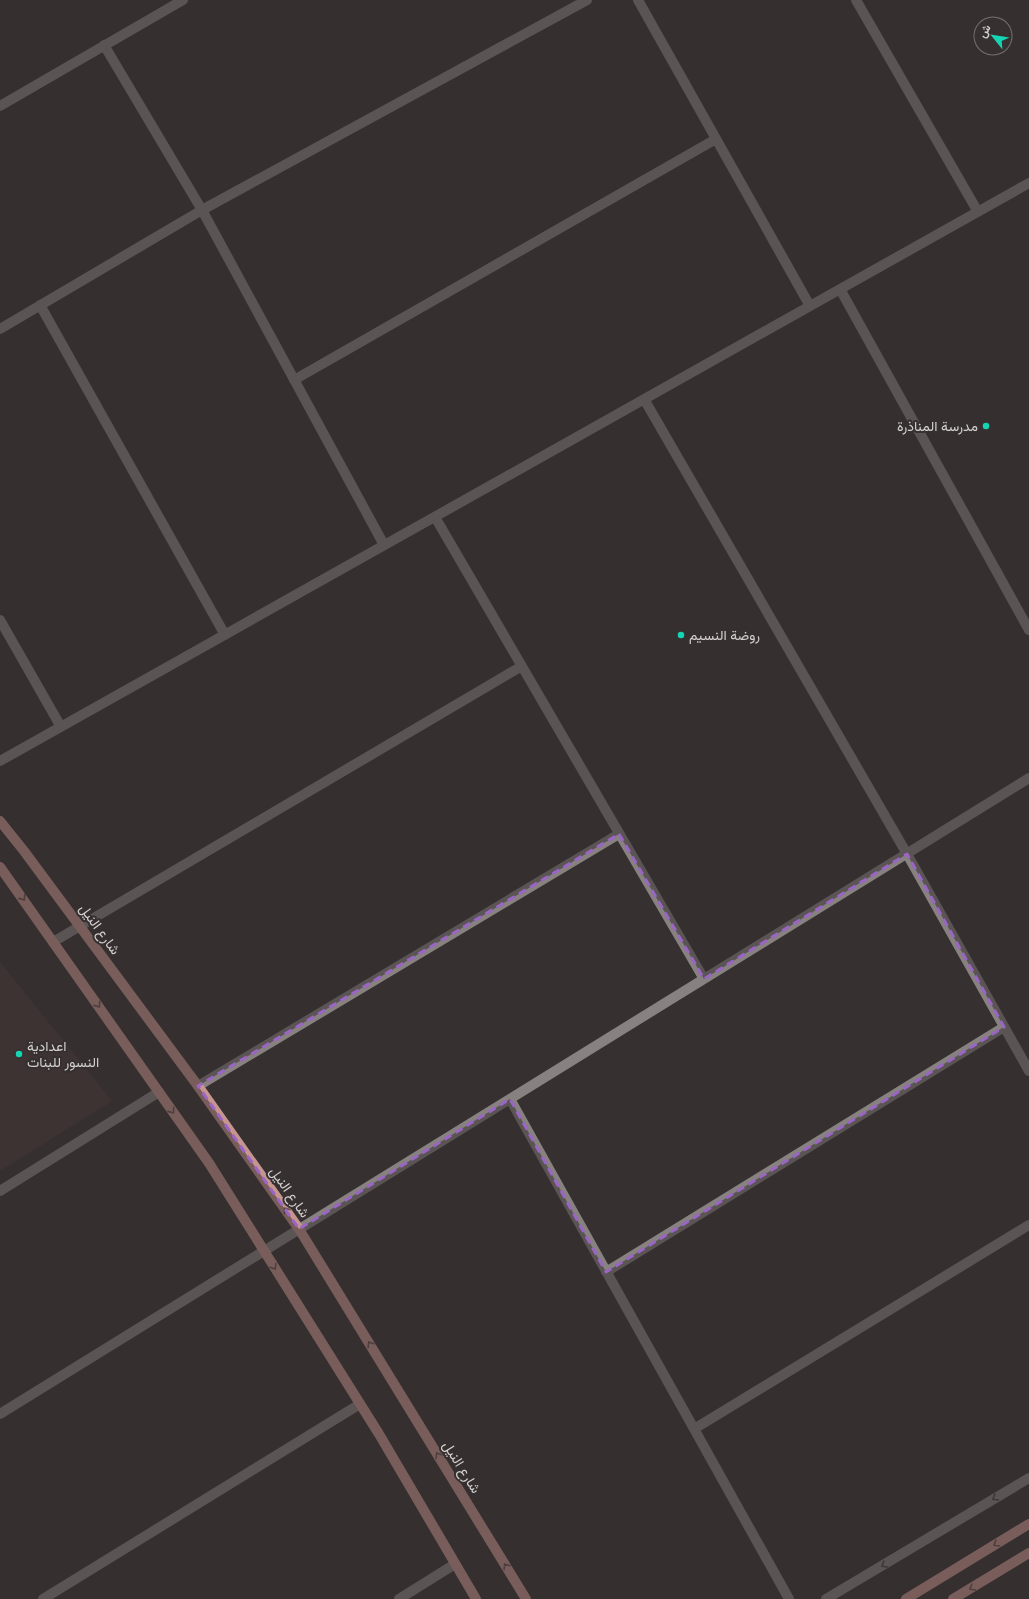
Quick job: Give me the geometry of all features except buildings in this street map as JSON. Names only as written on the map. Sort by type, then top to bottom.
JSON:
[{"type":"main road","name":"شارع النيل","points":[[0,821],[198,1086],[299,1229],[526,1599]]},
{"type":"main road","points":[[0,867],[209,1163],[360,1404],[476,1599]]},
{"type":"main road","points":[[906,1599],[1029,1524]]},
{"type":"main road","points":[[953,1599],[1029,1552]]},
{"type":"street","points":[[0,106],[183,0]]},
{"type":"street","points":[[0,329],[202,210],[587,0]]},
{"type":"street","points":[[638,0],[810,306]]},
{"type":"street","points":[[856,0],[978,212]]},
{"type":"street","points":[[104,45],[202,210],[384,545]]},
{"type":"street","points":[[294,380],[716,139]]},
{"type":"street","points":[[0,761],[1029,184]]},
{"type":"street","points":[[840,289],[1029,630]]},
{"type":"street","points":[[40,306],[225,635]]},
{"type":"street","points":[[644,399],[907,854],[1029,1071]]},
{"type":"street","points":[[435,517],[704,979]]},
{"type":"street","points":[[0,620],[61,727]]},
{"type":"street","points":[[53,942],[79,925],[522,666]]},
{"type":"street","points":[[0,1414],[263,1250],[1029,778]]},
{"type":"street","points":[[198,1086],[619,834]]},
{"type":"street","points":[[606,1272],[1004,1027]]},
{"type":"street","points":[[0,1191],[159,1092]]},
{"type":"street","points":[[510,1099],[789,1599]]},
{"type":"street","points":[[694,1429],[1029,1225]]},
{"type":"street","points":[[43,1599],[360,1404]]},
{"type":"street","points":[[826,1599],[1029,1478]]},
{"type":"street","points":[[399,1599],[455,1564]]},
{"type":"highlighted area","points":[[619,834],[704,979],[907,854],[1004,1027],[606,1272],[510,1099],[299,1229],[198,1086]]},
{"type":"shaded area","points":[[0,962],[112,1101],[0,1171]]},
{"type":"place","name":"مدرسة المناذرة","points":[[986,426]]},
{"type":"place","name":"روضة النسيم","points":[[681,635]]},
{"type":"place","name":"اعدادية النسور للبنات","points":[[19,1054]]}]
